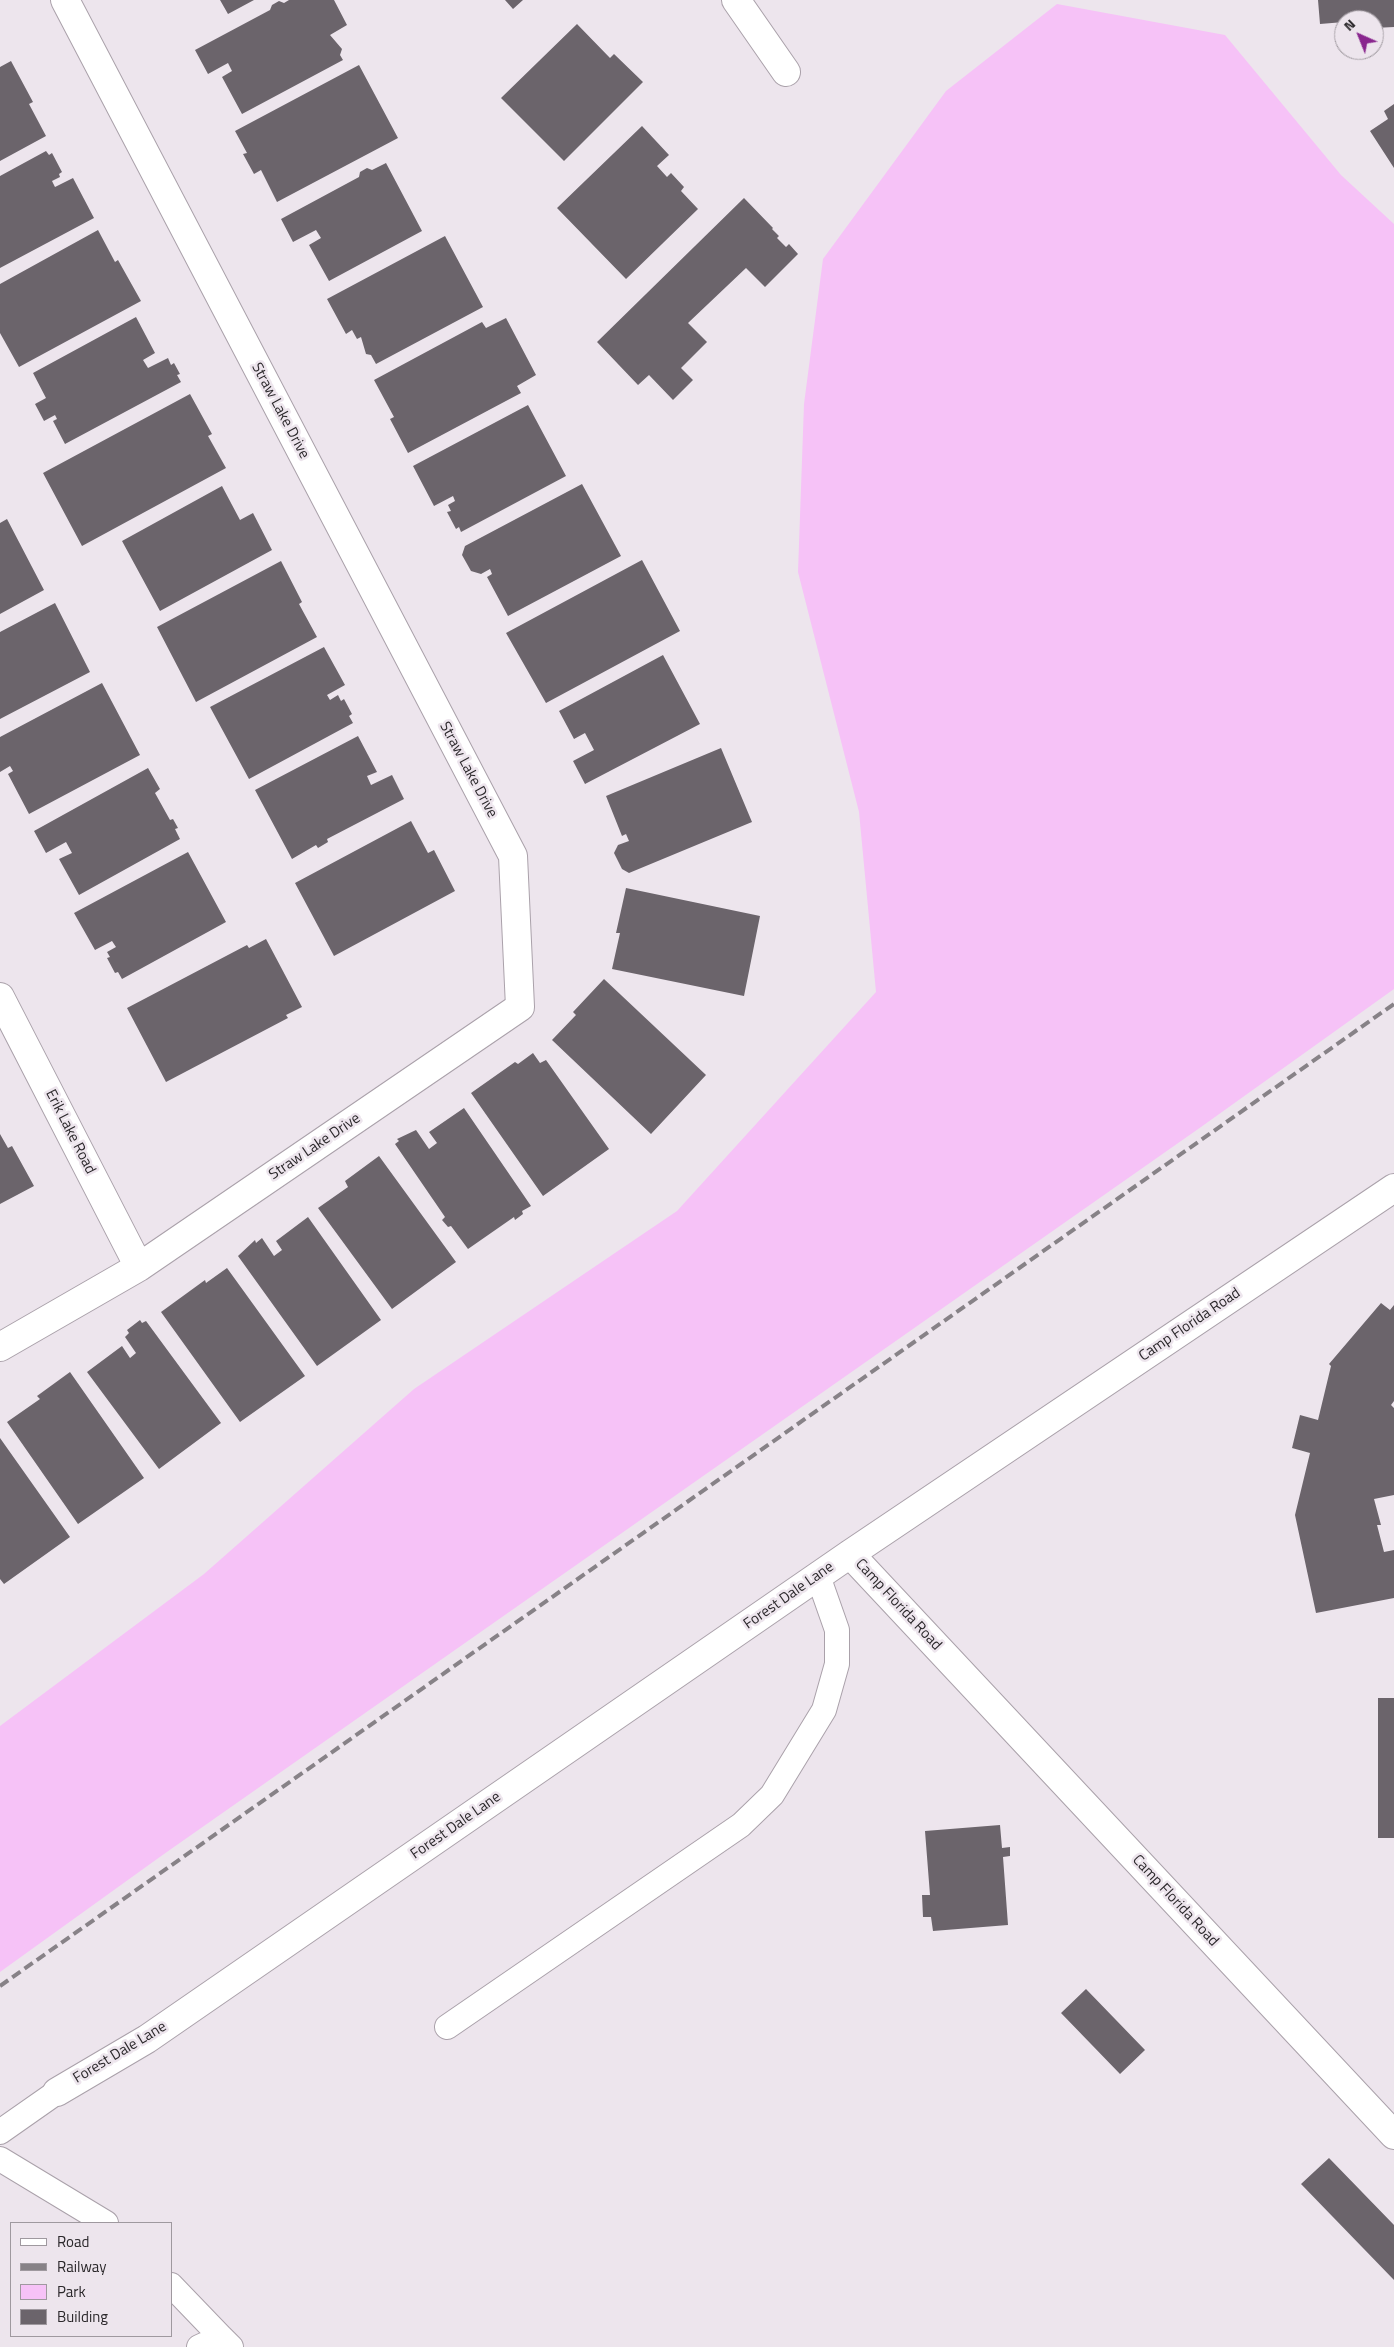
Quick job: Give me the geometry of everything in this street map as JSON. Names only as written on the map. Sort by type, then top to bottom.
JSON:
[{"type":"street","name":"Straw Lake Drive","points":[[0,1348],[139,1267],[520,1007],[512,856],[65,0]]},
{"type":"street","points":[[736,0],[786,72]]},
{"type":"street","name":"Erik Lake Road","points":[[0,997],[139,1267]]},
{"type":"street","name":"Camp Florida Road","points":[[1394,1188],[850,1554],[1394,2135]]},
{"type":"street","name":"Forest Dale Lane","points":[[57,2092],[147,2040],[850,1554]]},
{"type":"lane","points":[[447,2027],[741,1825],[772,1795],[824,1710],[837,1664],[837,1630],[818,1576]]},
{"type":"lane","points":[[0,2132],[57,2092]]},
{"type":"lane","points":[[0,2159],[104,2222]]},
{"type":"lane","points":[[172,2286],[226,2342]]},
{"type":"lane","points":[[199,2347],[226,2342]]},
{"type":"green space","points":[[1057,4],[1225,35],[1341,175],[1394,224],[1394,989],[1201,1127],[164,1854],[0,1972],[0,1726],[204,1574],[414,1389],[677,1211],[876,992],[859,812],[798,572],[804,404],[823,259],[946,91]]},
{"type":"building","points":[[220,0],[254,0],[228,14]]},
{"type":"building","points":[[289,0],[334,0],[347,25],[330,35],[342,49],[340,55],[343,60],[242,114],[222,77],[232,71],[228,63],[208,74],[195,50],[270,10],[272,5],[279,1],[284,3]]},
{"type":"building","points":[[505,0],[523,0],[513,9]]},
{"type":"building","points":[[1318,0],[1394,0],[1394,27],[1384,28],[1384,10],[1334,10],[1334,23],[1320,24]]},
{"type":"building","points":[[577,24],[610,58],[614,54],[643,82],[564,161],[501,98]]},
{"type":"building","points":[[11,61],[33,102],[29,104],[46,136],[0,161],[0,67]]},
{"type":"building","points":[[359,65],[398,138],[277,202],[261,170],[254,174],[243,154],[247,153],[235,131]]},
{"type":"building","points":[[1394,104],[1394,168],[1370,131],[1388,119],[1384,111]]},
{"type":"building","points":[[642,126],[669,155],[657,166],[667,177],[671,173],[684,187],[681,191],[698,209],[626,279],[557,208]]},
{"type":"building","points":[[46,151],[49,155],[52,153],[62,172],[59,174],[60,177],[52,181],[55,187],[73,178],[94,218],[0,268],[0,176]]},
{"type":"building","points":[[386,163],[422,231],[329,281],[309,245],[321,238],[316,230],[293,242],[281,219],[359,177],[360,172],[367,168],[372,170]]},
{"type":"building","points":[[744,198],[773,228],[779,236],[777,238],[786,247],[789,244],[798,254],[765,287],[746,268],[688,323],[707,342],[681,368],[693,380],[673,400],[649,375],[638,385],[597,342]]},
{"type":"building","points":[[98,230],[115,262],[118,260],[141,301],[19,367],[0,333],[0,284]]},
{"type":"building","points":[[445,236],[483,307],[376,364],[371,355],[366,354],[361,337],[357,339],[352,330],[346,334],[327,299]]},
{"type":"building","points":[[136,317],[155,353],[143,360],[148,368],[168,358],[171,365],[174,363],[180,374],[177,375],[181,382],[65,444],[53,421],[57,419],[55,415],[44,421],[35,404],[46,398],[33,373]]},
{"type":"building","points":[[506,318],[536,375],[517,386],[521,393],[408,453],[390,419],[394,417],[374,380],[482,322],[486,328]]},
{"type":"building","points":[[190,394],[212,434],[208,436],[226,468],[82,546],[43,473]]},
{"type":"building","points":[[528,405],[566,476],[461,532],[459,527],[456,529],[447,512],[451,511],[448,505],[455,501],[453,496],[434,506],[413,466]]},
{"type":"building","points":[[582,484],[621,556],[508,616],[487,577],[492,574],[490,569],[481,574],[471,571],[462,555],[465,546]]},
{"type":"building","points":[[222,486],[240,520],[253,513],[272,550],[160,611],[122,541]]},
{"type":"building","points":[[7,519],[44,590],[0,614],[0,523]]},
{"type":"building","points":[[642,560],[680,631],[546,703],[506,633]]},
{"type":"building","points":[[281,561],[302,602],[299,604],[317,637],[196,702],[157,627]]},
{"type":"building","points":[[55,603],[90,672],[0,719],[0,632]]},
{"type":"building","points":[[324,647],[345,685],[327,695],[330,700],[338,695],[341,701],[344,699],[352,714],[349,716],[353,723],[249,779],[210,707]]},
{"type":"building","points":[[663,655],[700,724],[585,784],[573,761],[594,750],[585,733],[574,739],[559,711]]},
{"type":"building","points":[[102,683],[140,755],[29,814],[8,774],[13,771],[10,766],[0,772],[0,737]]},
{"type":"building","points":[[358,736],[377,772],[367,776],[371,785],[392,775],[404,799],[327,839],[328,842],[318,848],[316,845],[292,859],[255,790]]},
{"type":"building","points":[[721,748],[752,822],[629,873],[622,869],[614,853],[618,845],[629,841],[626,834],[622,836],[606,796]]},
{"type":"building","points":[[148,768],[160,789],[155,793],[170,820],[173,819],[178,828],[175,829],[180,839],[79,895],[59,859],[72,853],[66,842],[46,853],[34,831]]},
{"type":"building","points":[[411,821],[428,853],[434,850],[455,891],[334,956],[295,883]]},
{"type":"building","points":[[188,852],[226,922],[122,979],[118,972],[115,973],[107,958],[110,957],[107,952],[116,947],[112,941],[95,950],[74,913]]},
{"type":"building","points":[[626,888],[760,916],[744,996],[612,969],[620,933],[616,933]]},
{"type":"building","points":[[266,939],[302,1007],[286,1015],[288,1018],[166,1082],[127,1008],[247,945],[249,948]]},
{"type":"building","points":[[604,979],[706,1075],[651,1134],[552,1040],[576,1015],[573,1012]]},
{"type":"building","points":[[533,1053],[540,1063],[546,1060],[609,1149],[543,1196],[471,1093],[515,1062],[518,1064]]},
{"type":"building","points":[[464,1108],[531,1206],[522,1211],[523,1214],[515,1220],[514,1217],[468,1249],[451,1226],[448,1227],[442,1220],[445,1217],[395,1144],[399,1141],[397,1139],[416,1130],[429,1149],[437,1143],[429,1132]]},
{"type":"building","points":[[0,1134],[8,1148],[12,1146],[34,1186],[0,1204]]},
{"type":"building","points":[[379,1156],[456,1262],[392,1309],[318,1208],[348,1187],[345,1181]]},
{"type":"building","points":[[308,1217],[381,1320],[317,1366],[238,1256],[255,1240],[256,1243],[262,1238],[274,1256],[282,1250],[276,1241]]},
{"type":"building","points":[[227,1268],[305,1376],[240,1422],[161,1312],[205,1280],[206,1283]]},
{"type":"building","points":[[1381,1303],[1390,1310],[1394,1305],[1394,1401],[1391,1405],[1394,1408],[1394,1495],[1374,1499],[1381,1525],[1377,1525],[1384,1552],[1394,1550],[1394,1598],[1316,1613],[1295,1515],[1310,1453],[1292,1448],[1300,1415],[1318,1420],[1331,1366],[1329,1364]]},
{"type":"building","points":[[140,1320],[142,1323],[146,1321],[221,1423],[159,1469],[87,1372],[122,1346],[130,1358],[136,1353],[125,1337],[129,1333],[127,1330]]},
{"type":"building","points":[[70,1372],[144,1478],[78,1524],[7,1422],[40,1399],[37,1396]]},
{"type":"building","points":[[0,1438],[70,1537],[4,1584],[0,1579]]},
{"type":"building","points":[[1378,1698],[1394,1698],[1394,1838],[1378,1838]]},
{"type":"building","points":[[1000,1825],[1002,1848],[1010,1847],[1010,1856],[1003,1857],[1008,1925],[933,1931],[931,1917],[923,1917],[922,1895],[930,1895],[925,1831]]},
{"type":"building","points":[[1086,1989],[1145,2050],[1120,2074],[1061,2013]]},
{"type":"building","points":[[1329,2158],[1394,2225],[1394,2280],[1301,2184]]},
{"type":"railway","points":[[0,1986],[1394,1004]]}]
